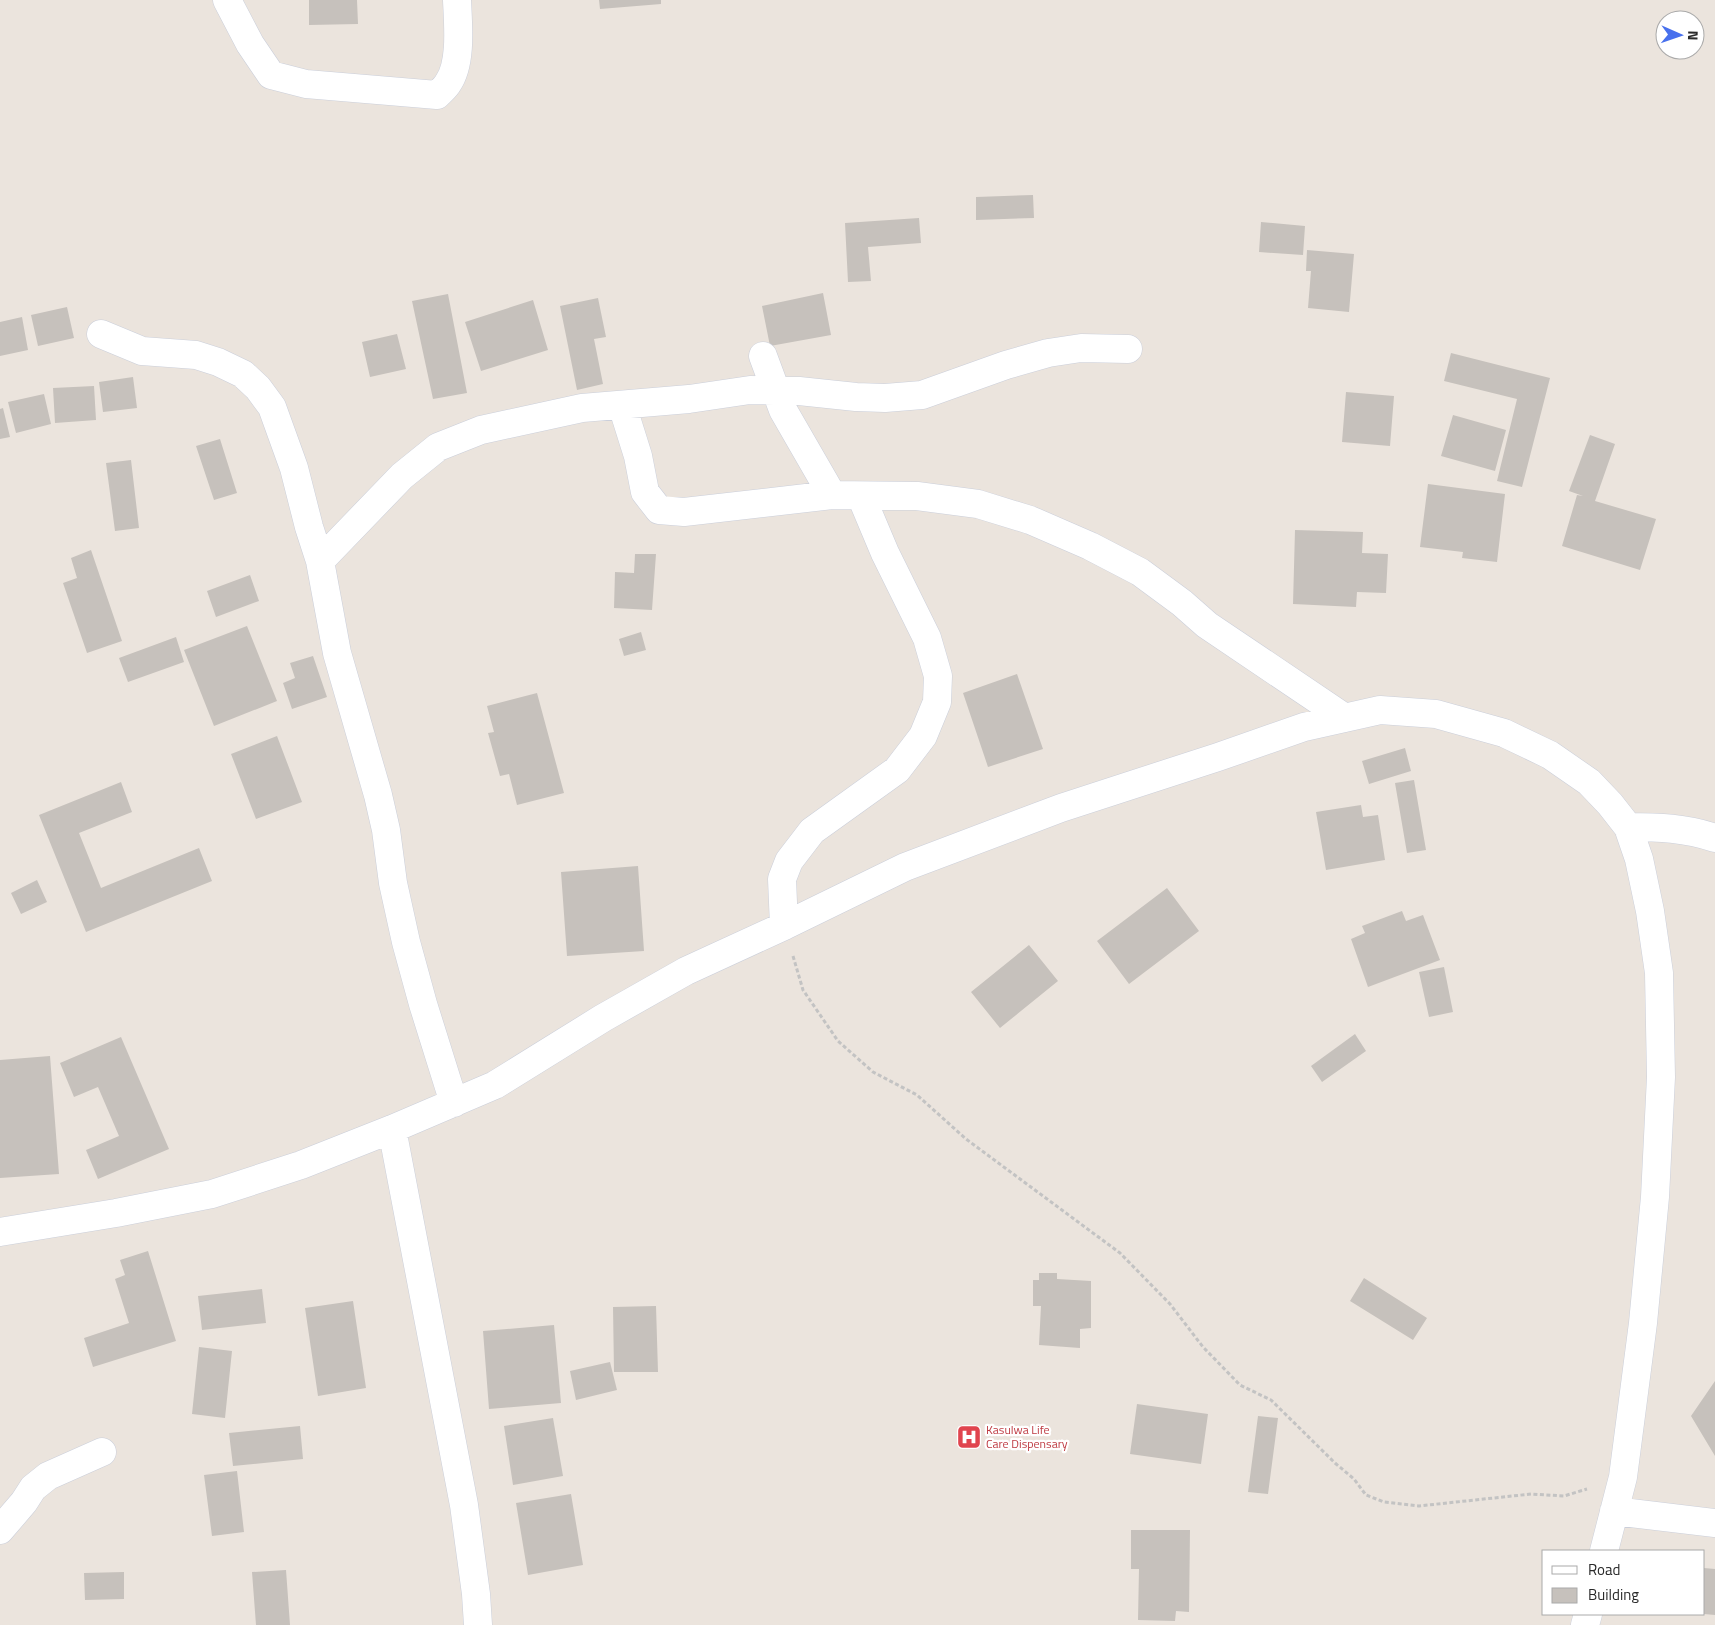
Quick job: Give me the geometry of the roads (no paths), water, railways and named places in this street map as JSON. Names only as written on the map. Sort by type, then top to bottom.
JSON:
[{"type":"street","points":[[227,0],[250,44],[270,75],[306,84],[437,95],[449,83],[456,65],[458,37],[457,0]]},
{"type":"street","points":[[101,334],[142,351],[196,355],[218,362],[243,374],[258,388],[272,407],[280,424],[320,561],[337,653],[380,804],[386,830],[393,883],[406,942],[423,1004],[454,1102]]},
{"type":"street","points":[[320,561],[402,476],[438,447],[481,430],[582,408],[689,399],[750,390],[885,398],[922,395],[1006,365],[1048,353],[1081,348],[1128,349]]},
{"type":"street","points":[[763,356],[782,410],[832,495]]},
{"type":"street","points":[[622,405],[638,456],[645,492],[658,510],[684,512],[832,495],[917,496],[978,504],[1030,520],[1090,546],[1140,572],[1182,603],[1207,626],[1345,718]]},
{"type":"street","points":[[784,926],[782,880],[789,861],[812,831],[897,770],[922,736],[937,702],[938,676],[926,638],[885,553],[861,496]]},
{"type":"street","points":[[0,1232],[116,1213],[212,1194],[302,1165],[495,1085],[603,1018],[686,971],[905,867],[1061,808],[1218,758],[1304,727],[1380,710],[1436,714],[1504,732],[1550,755],[1589,782],[1628,827],[1639,859],[1660,973],[1662,1077],[1655,1197],[1643,1323],[1623,1477],[1604,1550]]},
{"type":"street","points":[[1628,827],[1662,827],[1698,832],[1715,838]]},
{"type":"street","points":[[392,1129],[464,1505],[476,1594],[478,1625]]},
{"type":"street","points":[[0,1530],[24,1502],[33,1488],[48,1476],[102,1452]]},
{"type":"street","points":[[1614,1511],[1715,1523]]},
{"type":"place","name":"Kasulwa Life Care Dispensary","points":[[969,1437]]}]
